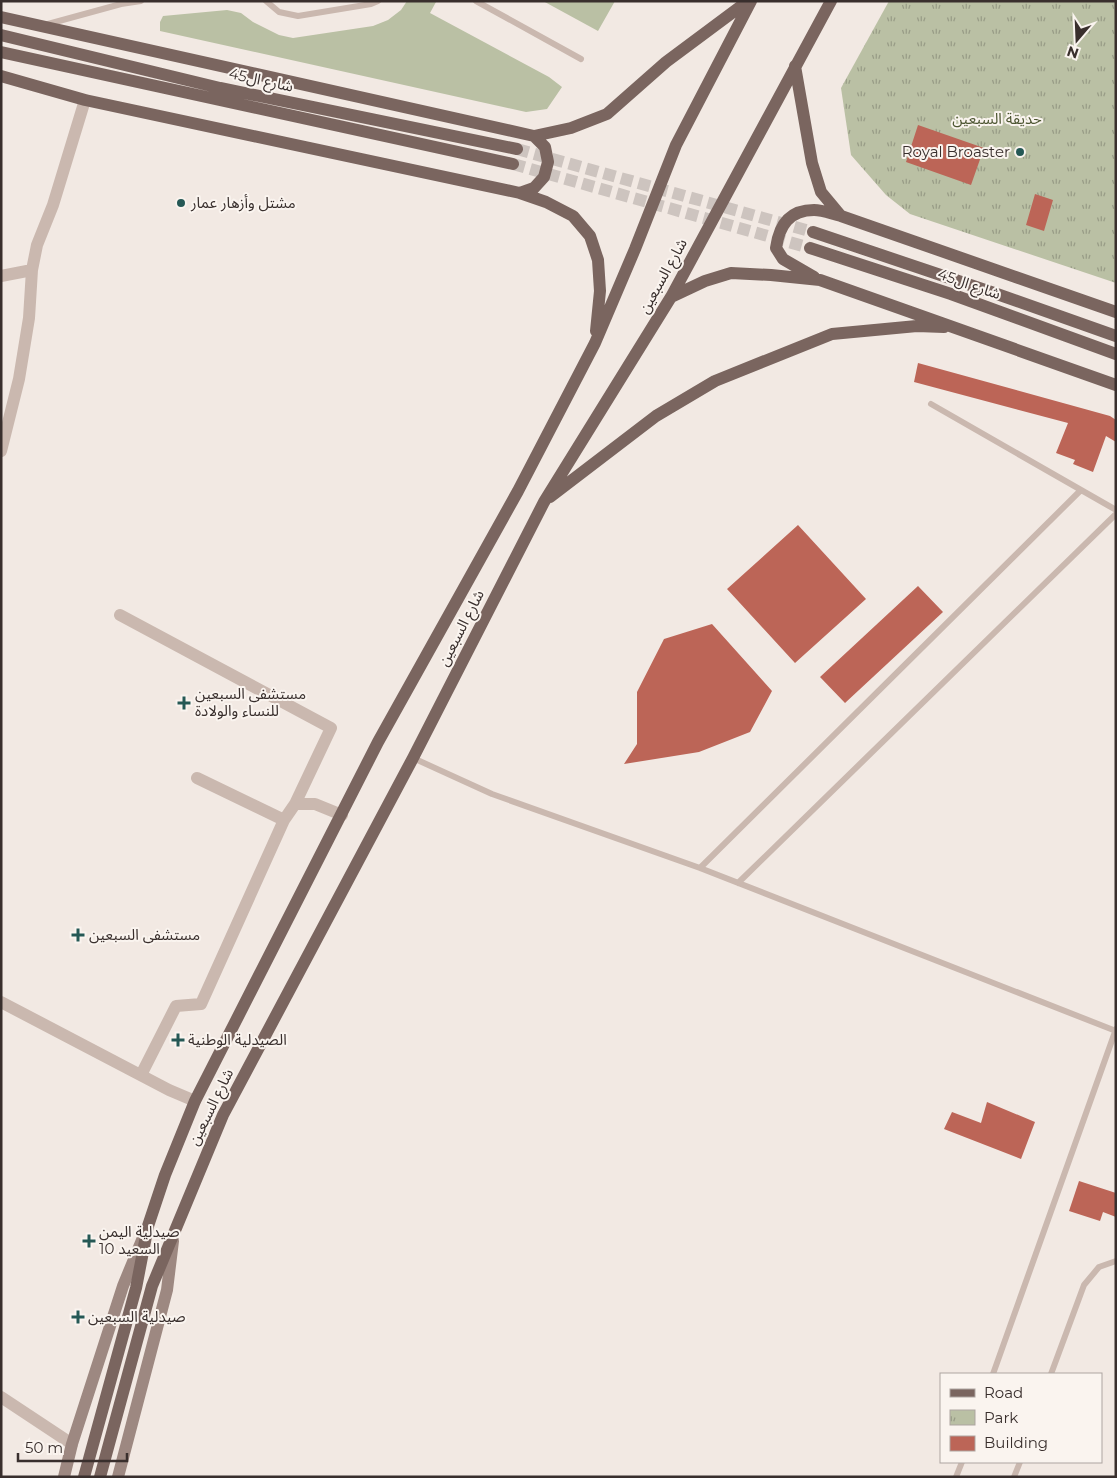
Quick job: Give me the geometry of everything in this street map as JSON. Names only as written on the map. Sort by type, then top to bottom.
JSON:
[{"type":"main road","points":[[1,18],[534,136],[571,128],[607,114],[666,62],[749,1]]},
{"type":"main road","name":"شارع السبعين","points":[[84,1477],[136,1288],[148,1226],[165,1174],[195,1101],[378,742],[518,491],[594,343],[635,250],[676,145],[749,1]]},
{"type":"main road","name":"شارع السبعين","points":[[100,1477],[152,1286],[223,1115],[413,758],[544,502],[671,297],[831,1]]},
{"type":"main road","name":"شارع ال45","points":[[1,35],[220,88],[517,148]]},
{"type":"main road","name":"شارع ال45","points":[[1,52],[512,164]]},
{"type":"main road","points":[[795,66],[812,163],[821,192],[841,216]]},
{"type":"main road","points":[[1,76],[85,100],[520,193],[546,202],[573,216],[590,236],[598,260],[600,291],[594,343]]},
{"type":"main road","points":[[520,193],[534,188],[544,177],[548,162],[544,147],[534,136]]},
{"type":"main road","points":[[1116,312],[841,216],[815,210],[799,212],[787,220],[778,233],[776,248],[783,259],[820,280],[1116,385]]},
{"type":"main road","name":"شارع ال45","points":[[813,232],[1116,336]]},
{"type":"main road","name":"شارع ال45","points":[[810,248],[951,294],[1116,354]]},
{"type":"main road","points":[[671,297],[705,281],[731,273],[820,280]]},
{"type":"main road","points":[[544,502],[656,416],[715,381],[832,334],[917,326],[955,327]]},
{"type":"main road","points":[[64,1477],[72,1444],[123,1286],[148,1226]]},
{"type":"main road","points":[[118,1477],[167,1290],[174,1230]]},
{"type":"street","points":[[1,450],[22,361],[29,318],[32,270],[37,245],[53,205],[85,100]]},
{"type":"street","points":[[1,276],[32,270]]},
{"type":"street","points":[[120,615],[332,728],[295,804],[284,820],[201,1004],[176,1006],[141,1075]]},
{"type":"street","points":[[197,778],[284,820]]},
{"type":"street","points":[[295,804],[316,804],[342,814]]},
{"type":"street","points":[[1,1002],[195,1101]]},
{"type":"street","points":[[1,1397],[72,1444]]},
{"type":"lane","points":[[38,27],[121,4],[141,1]]},
{"type":"lane","points":[[266,1],[279,12],[298,16],[371,4],[378,1]]},
{"type":"lane","points":[[476,1],[581,59]]},
{"type":"lane","points":[[931,404],[1116,510]]},
{"type":"lane","points":[[700,868],[1081,490]]},
{"type":"lane","points":[[738,883],[1116,514]]},
{"type":"lane","points":[[413,758],[492,794],[700,868],[1116,1030],[993,1373]]},
{"type":"lane","points":[[1051,1373],[1084,1285],[1100,1267],[1116,1261]]},
{"type":"lane","points":[[956,1477],[962,1463]]},
{"type":"lane","points":[[1014,1477],[1020,1463]]},
{"type":"green space","points":[[407,1],[436,2],[430,13],[549,77],[562,87],[547,109],[526,112],[160,31],[160,22],[163,16],[227,10],[241,13],[253,22],[279,35],[293,38],[373,26],[388,20],[401,10]]},
{"type":"green space","points":[[543,1],[615,1],[598,31]]},
{"type":"green space","name":"حديقة السبعين","points":[[889,1],[1116,1],[1116,283],[910,214],[886,195],[851,155],[841,88]]},
{"type":"building","points":[[918,125],[984,148],[971,185],[906,162]]},
{"type":"building","points":[[1035,194],[1053,200],[1044,231],[1026,225]]},
{"type":"building","points":[[918,363],[1110,416],[1116,420],[1116,442],[1106,436],[1093,472],[1073,464],[1075,460],[1056,453],[1068,423],[914,382]]},
{"type":"building","points":[[798,525],[866,599],[795,663],[727,589]]},
{"type":"building","points":[[918,586],[943,612],[845,703],[820,677]]},
{"type":"building","points":[[712,624],[772,691],[750,732],[699,752],[624,764],[637,744],[637,692],[664,639]]},
{"type":"building","points":[[987,1102],[1035,1122],[1021,1159],[944,1129],[952,1112],[981,1123]]},
{"type":"building","points":[[1079,1181],[1116,1193],[1116,1217],[1103,1212],[1100,1221],[1069,1211]]},
{"type":"tunnel","points":[[517,149],[813,232]]},
{"type":"tunnel","points":[[513,164],[810,248]]},
{"type":"place","name":"Royal Broaster","points":[[1020,152]]},
{"type":"place","name":"مشتل وأزهار عمار","points":[[181,203]]},
{"type":"place","name":"مستشفى السبعين للنساء والولادة","points":[[184,703]]},
{"type":"place","name":"مستشفى السبعين","points":[[78,935]]},
{"type":"place","name":"الصيدلية الوطنية","points":[[178,1040]]},
{"type":"place","name":"صيدلية اليمن السعيد 10","points":[[89,1241]]},
{"type":"place","name":"صيدلية السبعين","points":[[78,1317]]}]
